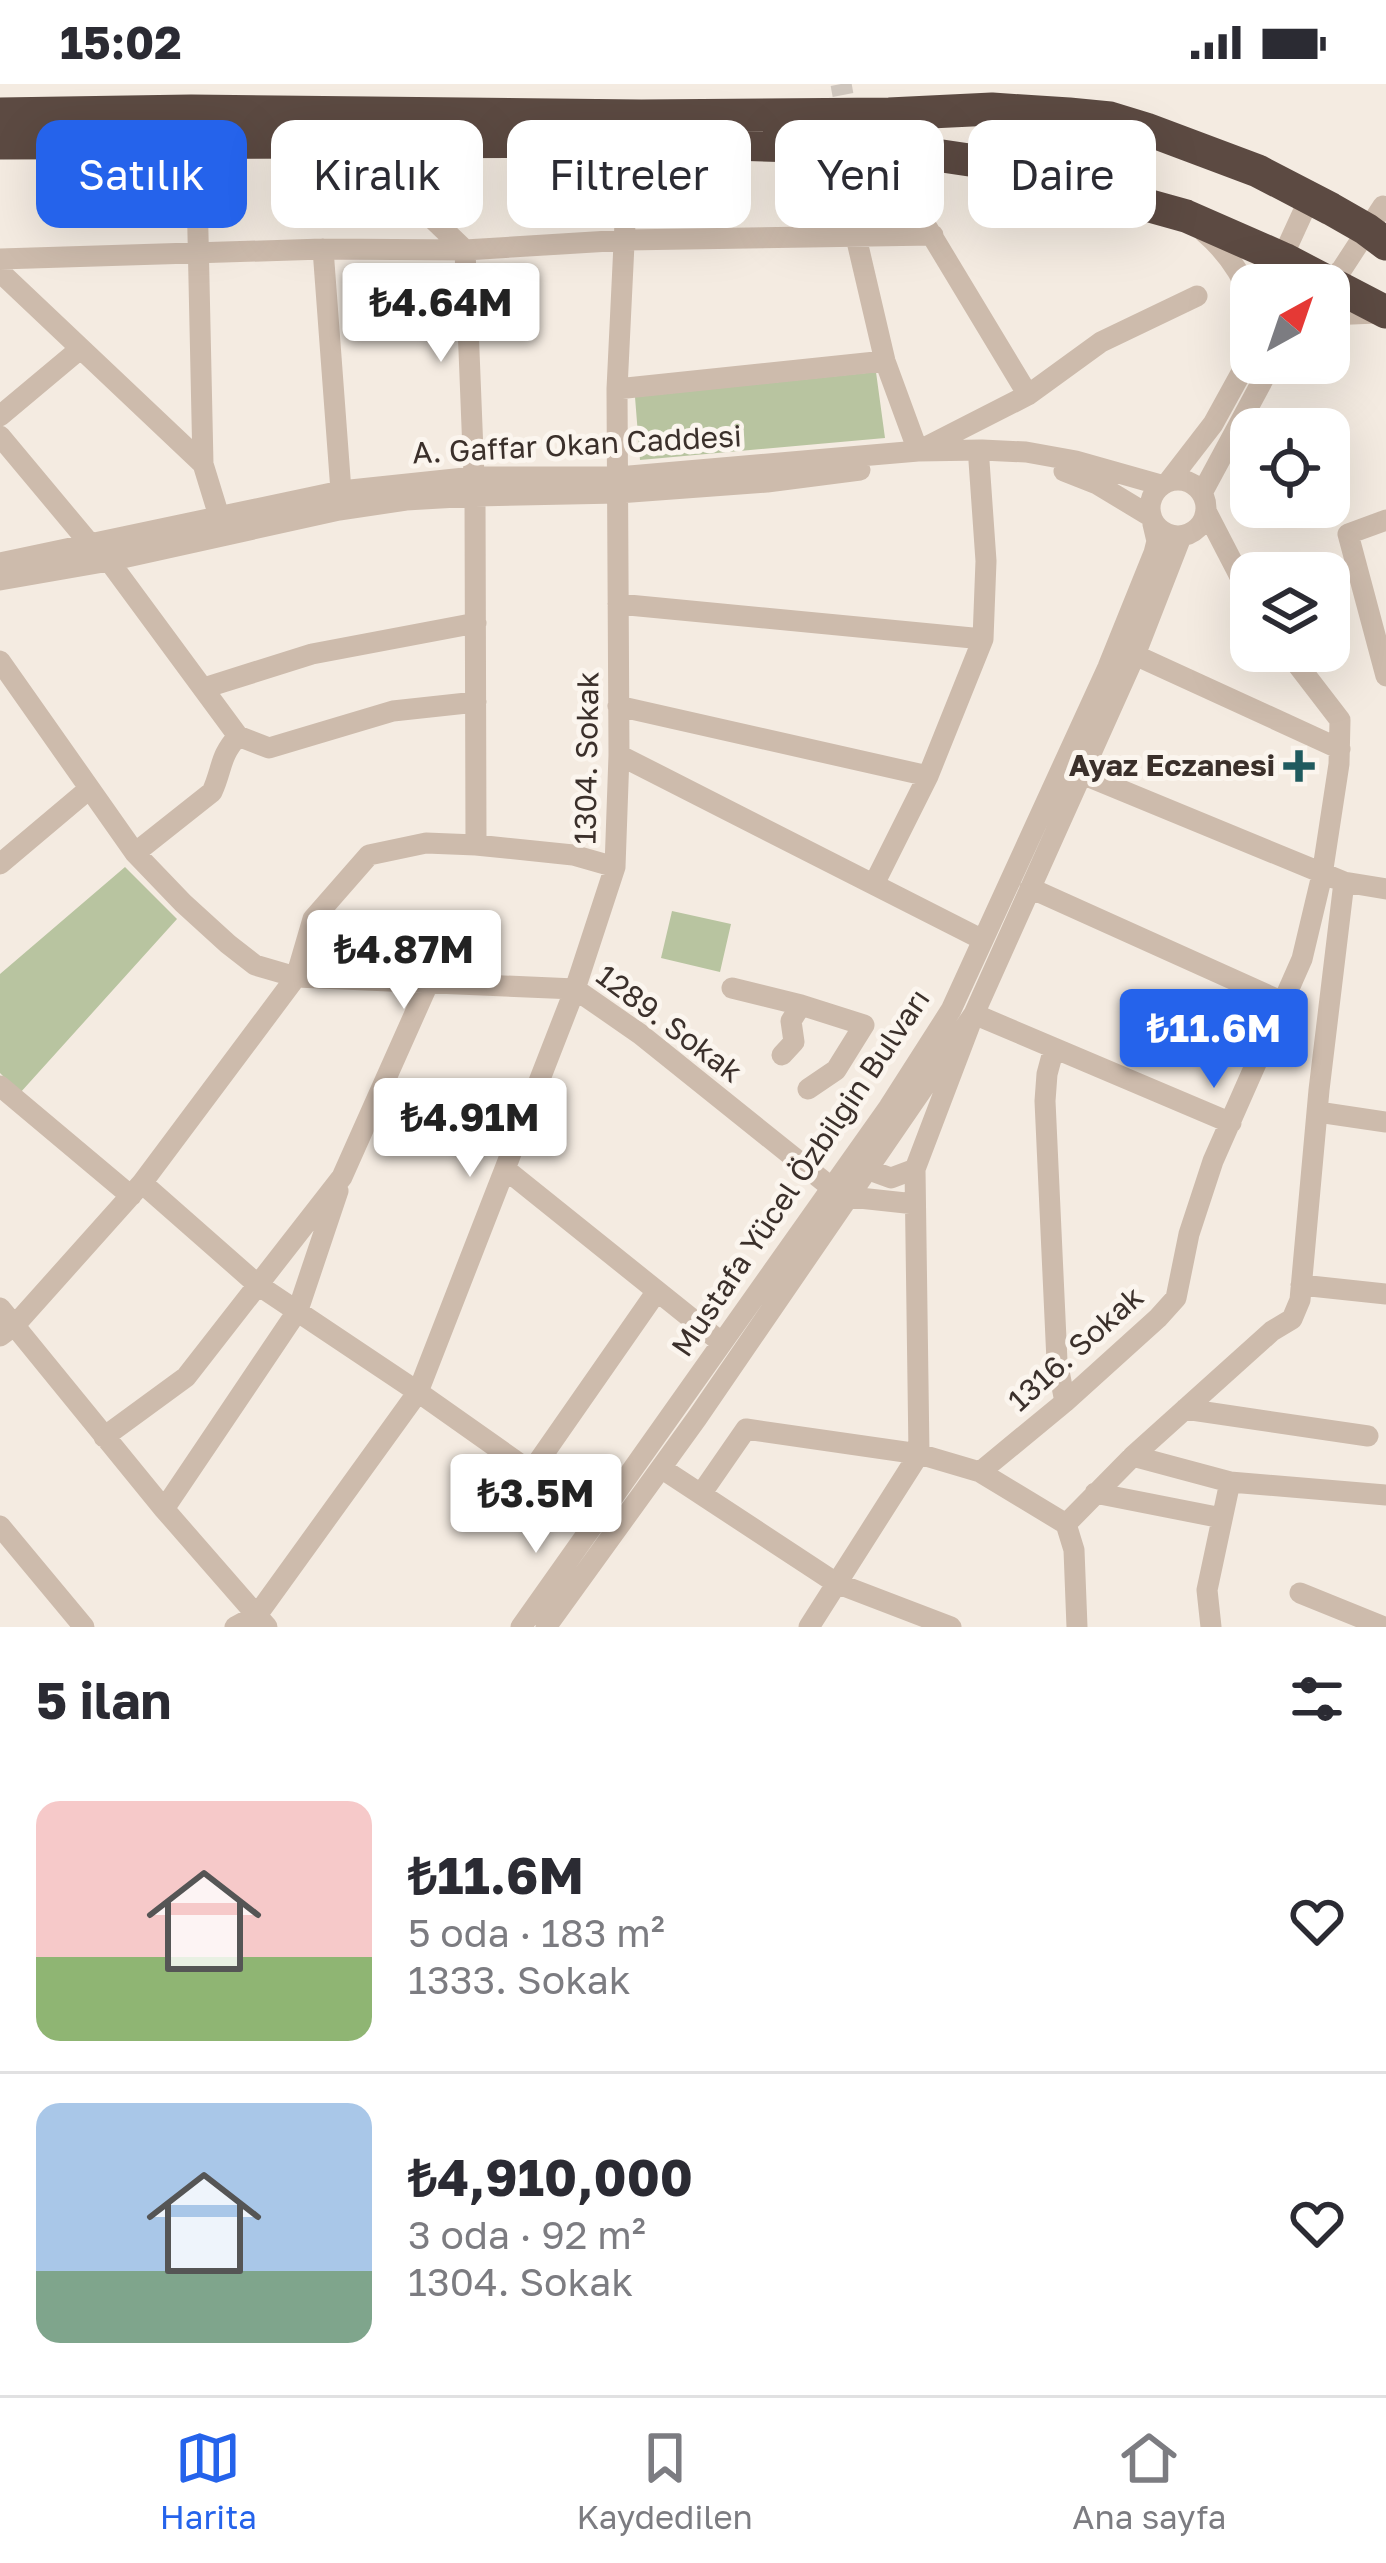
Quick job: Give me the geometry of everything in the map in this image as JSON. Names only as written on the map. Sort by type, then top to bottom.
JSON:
[{"type":"highway","points":[[0,114],[641,116],[845,105],[1110,118],[1258,171],[1379,227]]},
{"type":"highway","points":[[0,143],[36,143]]},
{"type":"highway","points":[[247,143],[775,145]]},
{"type":"highway","points":[[944,156],[1003,165],[1186,216],[1268,264]]},
{"type":"highway","points":[[1350,301],[1386,313]]},
{"type":"street","points":[[1285,264],[1310,196]]},
{"type":"street","points":[[1186,216],[1233,264]]},
{"type":"street","points":[[1346,264],[1379,227]]},
{"type":"street","points":[[199,228],[203,464],[219,516]]},
{"type":"street","points":[[443,228],[466,250],[474,486],[476,845]]},
{"type":"street","name":"1304. Sokak","points":[[262,1621],[418,1392],[575,989],[615,867],[617,389],[626,228]]},
{"type":"street","points":[[929,228],[1028,395]]},
{"type":"street","points":[[0,259],[933,235]]},
{"type":"street","points":[[856,237],[885,361],[918,452],[1028,395],[1101,342],[1197,296]]},
{"type":"street","points":[[322,249],[341,491]]},
{"type":"street","points":[[0,272],[203,464]]},
{"type":"street","points":[[0,416],[80,350]]},
{"type":"street","points":[[617,389],[885,361]]},
{"type":"street","points":[[1235,384],[1213,424],[1150,499],[1152,520],[1165,534],[1187,535],[1202,524],[1204,502],[1261,384]]},
{"type":"street","points":[[0,436],[100,553],[238,736],[269,748],[393,711],[476,702]]},
{"type":"street","name":"A. Gaffar Okan Caddesi","points":[[618,485],[918,452],[1026,452],[1165,483]]},
{"type":"street","name":"A. Gaffar Okan Caddesi","points":[[0,580],[219,516],[341,491],[767,482],[933,461],[1035,463],[1076,474],[1152,520]]},
{"type":"street","points":[[874,884],[928,776],[983,639],[986,561],[979,461]]},
{"type":"street","points":[[1165,483],[1187,482],[1204,502],[1230,557]]},
{"type":"street","name":"A. Gaffar Okan Caddesi","points":[[0,563],[100,553],[474,486]]},
{"type":"street","name":"Mustafa Yücel Özbilgin Bulvarı","points":[[546,1627],[661,1468],[841,1192],[950,1010],[1108,667],[1154,553],[1157,541],[1152,520]]},
{"type":"street","points":[[1386,520],[1348,534],[1386,676]]},
{"type":"street","points":[[1187,535],[1230,579]]},
{"type":"street","name":"Mustafa Yücel Özbilgin Bulvarı","points":[[521,1627],[722,1343],[841,1192],[869,1170],[974,1014],[1187,535]]},
{"type":"street","points":[[618,604],[983,639]]},
{"type":"street","points":[[204,688],[313,654],[476,623]]},
{"type":"street","points":[[1135,655],[1340,749]]},
{"type":"street","name":"1289. Sokak","points":[[0,662],[135,854],[255,964],[296,977],[575,989],[640,1034],[841,1192]]},
{"type":"street","name":"1316. Sokak","points":[[980,1472],[1065,1402],[1176,1298],[1189,1234],[1213,1161],[1303,959],[1333,878],[1340,720],[1302,672]]},
{"type":"street","points":[[618,706],[928,776]]},
{"type":"street","points":[[135,854],[212,792],[223,752],[238,736]]},
{"type":"street","points":[[619,755],[983,940]]},
{"type":"street","points":[[1082,774],[1333,878],[1386,890]]},
{"type":"street","points":[[0,864],[89,789]]},
{"type":"street","points":[[235,1627],[262,1621],[5,1323],[137,1190],[296,977],[313,919],[369,855],[426,843],[476,845],[574,855],[615,867]]},
{"type":"street","points":[[1066,1524],[1133,1456],[1272,1331],[1292,1319],[1300,1300],[1333,878]]},
{"type":"street","points":[[1030,888],[1283,1002]]},
{"type":"street","points":[[164,1509],[298,1310],[342,1178],[428,984]]},
{"type":"street","points":[[732,988],[864,1024],[836,1070],[808,1089]]},
{"type":"street","points":[[782,1054],[794,1042],[791,1021],[801,1005]]},
{"type":"street","points":[[809,1627],[919,1454],[916,1168],[974,1014],[1231,1124]]},
{"type":"street","points":[[1054,1048],[1045,1101],[1057,1360],[1065,1402]]},
{"type":"street","points":[[0,1086],[258,1285],[598,1519]]},
{"type":"street","points":[[1318,1112],[1386,1122]]},
{"type":"street","points":[[869,1170],[891,1178],[916,1168]]},
{"type":"street","points":[[505,1169],[722,1343]]},
{"type":"street","points":[[104,1437],[186,1377],[342,1178]]},
{"type":"street","points":[[841,1192],[915,1204]]},
{"type":"street","points":[[1301,1286],[1386,1294]]},
{"type":"street","points":[[531,1472],[657,1291]]},
{"type":"street","points":[[1185,1409],[1369,1436]]},
{"type":"street","points":[[701,1494],[746,1429],[919,1454],[980,1472],[1066,1524],[1074,1550],[1077,1627]]},
{"type":"street","points":[[1133,1456],[1230,1482],[1386,1495]]},
{"type":"street","points":[[661,1468],[836,1583],[951,1627]]},
{"type":"street","points":[[1211,1627],[1207,1590],[1230,1482]]},
{"type":"street","points":[[1095,1493],[1222,1518]]},
{"type":"street","points":[[0,1526],[85,1627]]},
{"type":"street","points":[[1300,1593],[1384,1627]]},
{"type":"green space","points":[[876,372],[885,438],[640,460],[635,397]]},
{"type":"green space","points":[[125,867],[177,919],[20,1093],[0,1073],[0,974]]},
{"type":"green space","points":[[672,911],[731,924],[720,972],[661,958]]},
{"type":"tunnel","points":[[841,84],[843,95]]},
{"type":"place","name":"Ayaz Eczanesi","points":[[1299,766]]}]
